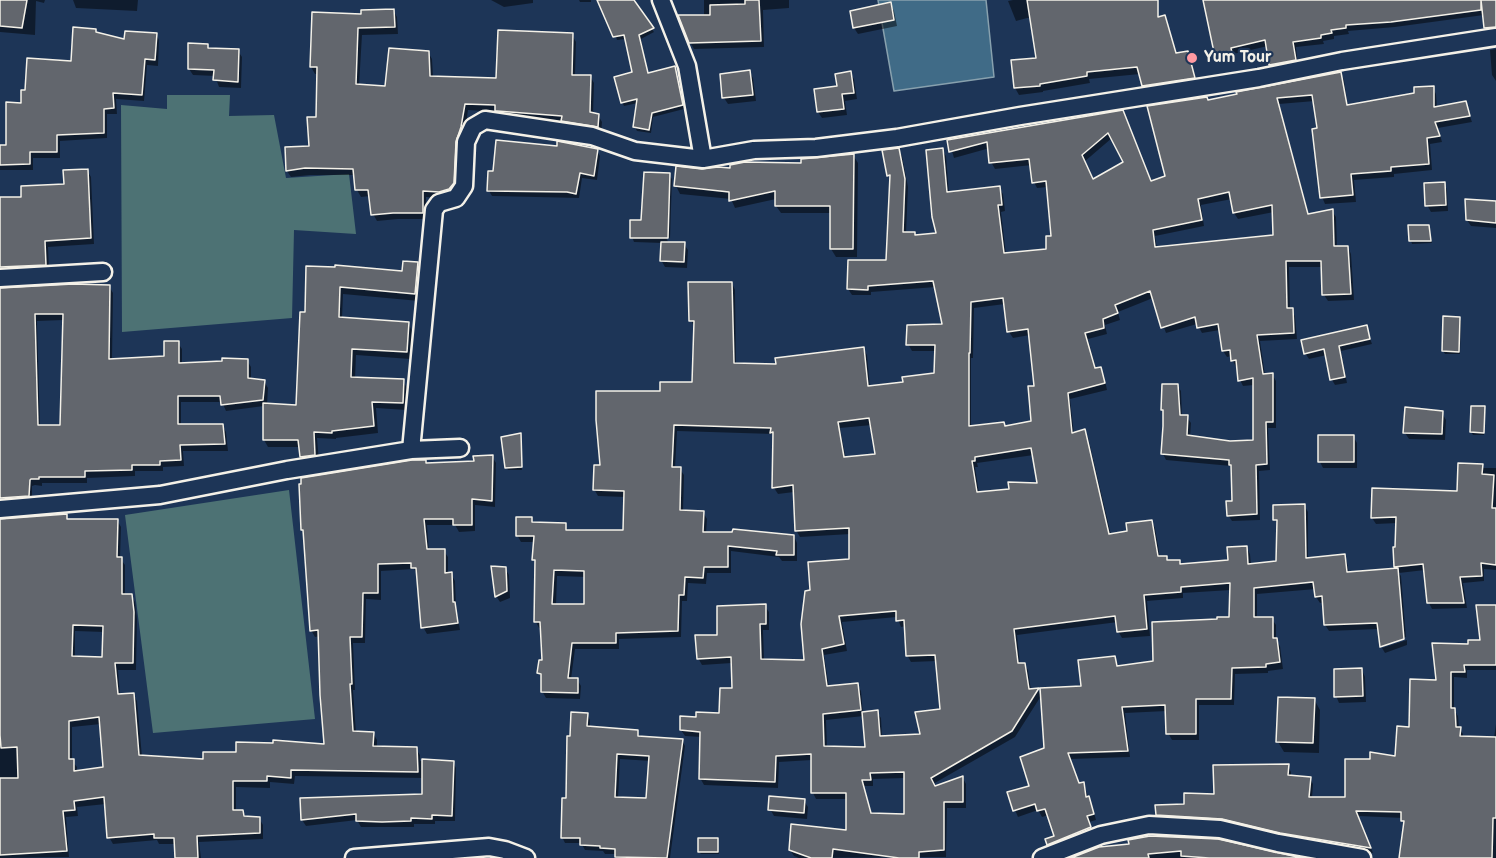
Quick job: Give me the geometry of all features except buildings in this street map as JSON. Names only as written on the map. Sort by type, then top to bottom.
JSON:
[{"type":"street","points":[[661,0],[687,66],[703,159]]},
{"type":"street","points":[[411,450],[434,210],[439,203],[456,198],[464,186],[466,142],[473,127],[485,120],[592,136],[635,151],[703,159],[754,150],[816,148],[897,138],[1496,37]]},
{"type":"street","points":[[0,278],[104,272]]},
{"type":"street","points":[[0,509],[160,495],[287,470],[411,450],[460,448]]},
{"type":"street","points":[[1042,858],[1101,835],[1149,825],[1220,829],[1278,843],[1362,858]]},
{"type":"street","points":[[354,858],[489,848],[506,850],[526,858]]},
{"type":"green space","points":[[167,95],[230,95],[229,116],[274,115],[286,178],[349,174],[356,234],[294,230],[292,318],[122,332],[121,105],[167,109]]},
{"type":"green space","points":[[289,490],[315,719],[153,733],[125,515]]},
{"type":"water","points":[[878,0],[986,0],[994,77],[894,91]]},
{"type":"place","name":"Yum Tour","points":[[1192,58]]}]
